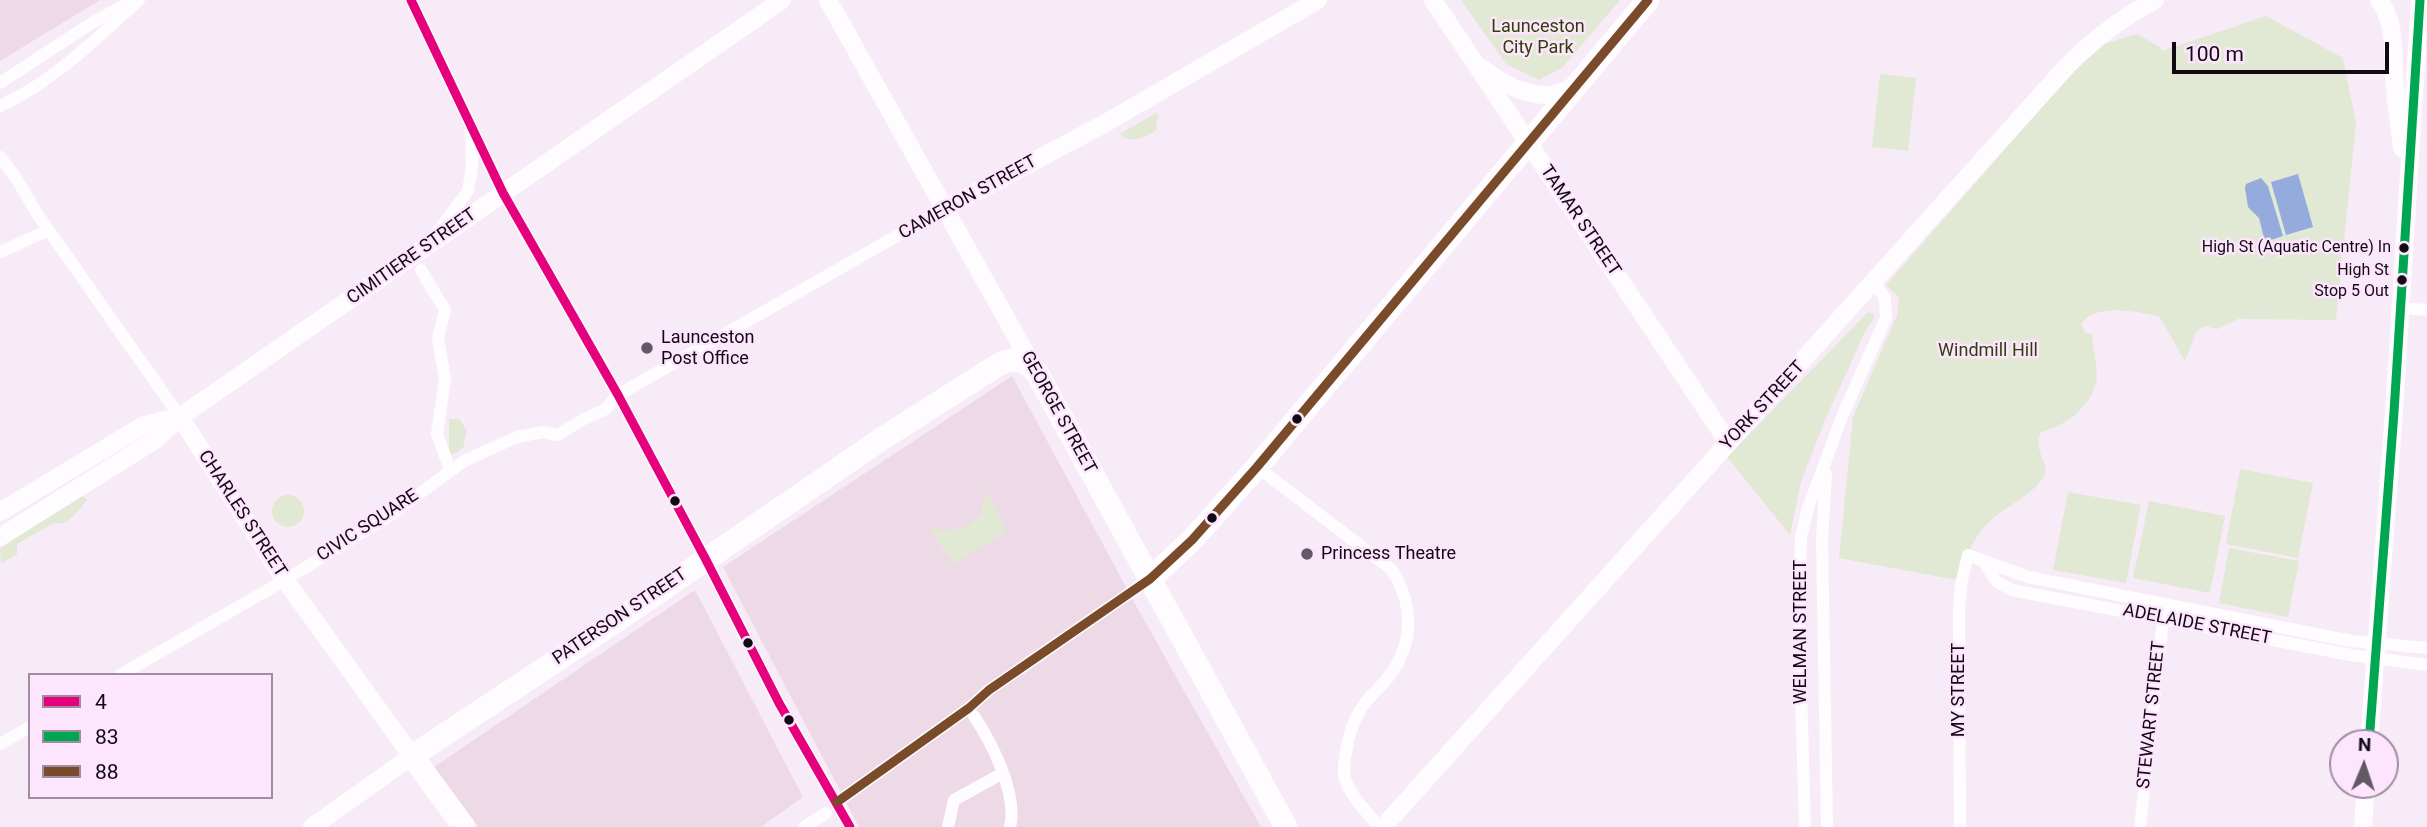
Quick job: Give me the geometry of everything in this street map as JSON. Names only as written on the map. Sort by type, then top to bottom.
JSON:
[{"type":"highway","points":[[1150,579],[1192,540],[1257,467],[1648,0]]},
{"type":"highway","points":[[998,365],[1009,360],[1020,360],[1037,373]]},
{"type":"highway","name":"PATERSON STREET","points":[[412,756],[618,620],[883,438],[998,365]]},
{"type":"highway","name":"GEORGE STREET","points":[[1037,373],[1286,827]]},
{"type":"highway","name":"CHARLES STREET","points":[[412,756],[464,827]]},
{"type":"street","points":[[0,83],[95,21],[137,0]]},
{"type":"street","points":[[0,106],[81,52],[137,0]]},
{"type":"street","points":[[411,0],[503,193],[618,395],[779,703],[850,827]]},
{"type":"street","name":"CIMITIERE STREET","points":[[0,537],[155,440],[180,417],[782,0]]},
{"type":"street","name":"GEORGE STREET","points":[[828,0],[1037,373]]},
{"type":"street","name":"CAMERON STREET","points":[[618,395],[944,209],[1101,125],[1318,0]]},
{"type":"street","name":"TAMAR STREET","points":[[1433,0],[1728,442]]},
{"type":"street","name":"YORK STREET","points":[[1381,827],[2068,65],[2119,20],[2155,0]]},
{"type":"street","points":[[2370,729],[2421,11],[2380,0]]},
{"type":"street","points":[[2380,0],[2392,27],[2396,102],[2407,187]]},
{"type":"street","points":[[1474,62],[1489,74],[1522,91],[1548,95],[1575,86]]},
{"type":"street","points":[[423,250],[460,205],[468,191],[472,166],[470,123]]},
{"type":"street","name":"CHARLES STREET","points":[[0,158],[15,175],[49,230],[180,417],[285,580],[412,756]]},
{"type":"street","name":"CHARLES STREET","points":[[0,169],[27,197]]},
{"type":"street","points":[[0,251],[49,230]]},
{"type":"street","points":[[421,270],[445,310],[439,338],[444,379],[437,434],[450,470]]},
{"type":"street","name":"WELMAN STREET","points":[[1805,827],[1799,622],[1801,538],[1808,508],[1847,403],[1886,318],[1885,299],[1874,283]]},
{"type":"street","points":[[2401,308],[2427,310]]},
{"type":"street","points":[[998,365],[1008,342],[1006,319]]},
{"type":"street","name":"CIVIC SQUARE","points":[[285,580],[392,514],[450,470],[517,437],[543,432],[558,435],[584,419],[606,410],[618,395]]},
{"type":"street","name":"CIMITIERE STREET","points":[[0,512],[144,425],[180,417]]},
{"type":"street","name":"WELMAN STREET","points":[[1827,827],[1822,538],[1825,484],[1832,443]]},
{"type":"street","points":[[1257,467],[1391,569],[1401,584],[1408,609],[1405,644],[1391,675],[1358,713],[1349,734],[1343,768],[1345,782],[1351,792],[1381,827]]},
{"type":"street","name":"ADELAIDE STREET","points":[[1974,557],[2001,586],[2049,598],[2351,655],[2376,650],[2427,648]]},
{"type":"street","name":"ADELAIDE STREET","points":[[1974,557],[2028,577],[2351,640],[2427,665]]},
{"type":"street","name":"MY STREET","points":[[1960,827],[1959,607],[1962,580],[1974,557]]},
{"type":"street","points":[[2025,593],[2028,577]]},
{"type":"street","points":[[837,802],[969,708],[989,690],[1150,579]]},
{"type":"street","points":[[123,673],[285,580]]},
{"type":"street","points":[[2049,598],[2052,581]]},
{"type":"street","points":[[2091,606],[2094,589]]},
{"type":"street","name":"STEWART STREET","points":[[2140,827],[2165,604]]},
{"type":"street","points":[[2280,641],[2282,627]]},
{"type":"street","points":[[2351,640],[2351,655]]},
{"type":"street","points":[[974,716],[992,745],[1003,773],[1011,814],[1010,827]]},
{"type":"street","points":[[0,744],[28,728]]},
{"type":"street","name":"PATERSON STREET","points":[[312,827],[412,756]]},
{"type":"street","points":[[948,827],[954,800],[1003,773]]},
{"type":"street","points":[[2362,827],[2365,799]]},
{"type":"street","points":[[804,827],[826,813]]},
{"type":"shaded area","points":[[0,0],[100,0],[0,61]]},
{"type":"shaded area","points":[[1012,376],[1139,611],[1261,827],[859,827],[723,567]]},
{"type":"shaded area","points":[[695,590],[803,797],[761,827],[478,827],[434,767]]},
{"type":"green space","name":"Launceston City Park","points":[[1461,0],[1620,0],[1563,67],[1539,80],[1506,64]]},
{"type":"green space","name":"Windmill Hill","points":[[2266,16],[2343,58],[2356,123],[2336,320],[2238,319],[2217,329],[2205,326],[2197,331],[2185,361],[2159,316],[2117,310],[2096,313],[2081,324],[2085,333],[2092,334],[2097,373],[2092,393],[2081,409],[2067,421],[2041,432],[2039,446],[2045,468],[2043,478],[1980,532],[1957,580],[1839,558],[1853,417],[1897,315],[1899,298],[1886,285],[2069,76],[2104,44],[2137,34],[2160,47],[2162,51]]},
{"type":"green space","points":[[1880,74],[1916,78],[1908,151],[1872,147]]},
{"type":"green space","points":[[1156,113],[1159,117],[1157,130],[1134,139],[1120,134]]},
{"type":"green space","points":[[1868,312],[1875,316],[1864,334],[1825,420],[1801,482],[1790,535],[1727,457]]},
{"type":"green space","points":[[449,419],[459,419],[467,430],[463,448],[449,454]]},
{"type":"green space","points":[[2240,469],[2313,483],[2298,558],[2226,544]]},
{"type":"green space","points":[[986,490],[1006,532],[954,564],[931,528],[952,530],[971,523],[981,512]]},
{"type":"green space","points":[[2068,492],[2141,505],[2126,583],[2053,570]]},
{"type":"green space","points":[[288,495],[299,500],[304,511],[299,522],[288,527],[277,522],[272,511],[277,500]]},
{"type":"green space","points":[[82,496],[87,500],[73,517],[59,524],[54,523],[17,544],[17,554],[1,564],[0,549]]},
{"type":"green space","points":[[2149,501],[2225,516],[2210,593],[2133,578]]},
{"type":"green space","points":[[2229,548],[2299,561],[2288,617],[2219,603]]},
{"type":"water","points":[[2298,174],[2313,227],[2286,235],[2271,182]]},
{"type":"water","points":[[2261,178],[2268,186],[2283,236],[2265,242],[2259,218],[2248,207],[2245,188],[2246,184]]},
{"type":"transit line","name":"4","points":[[411,0],[503,193],[618,395],[779,703],[850,827]]},
{"type":"transit line","name":"88","points":[[837,802],[969,708],[989,690],[1150,579],[1192,540],[1257,467],[1648,0]]},
{"type":"transit line","name":"83","points":[[2370,729],[2394,412],[2420,0]]},
{"type":"place","name":"High St (Aquatic Centre) In","points":[[2404,248]]},
{"type":"place","name":"High St Stop 5 Out","points":[[2402,280]]},
{"type":"place","name":"Launceston Post Office","points":[[647,348]]},
{"type":"place","name":"Princess Theatre","points":[[1307,554]]}]
